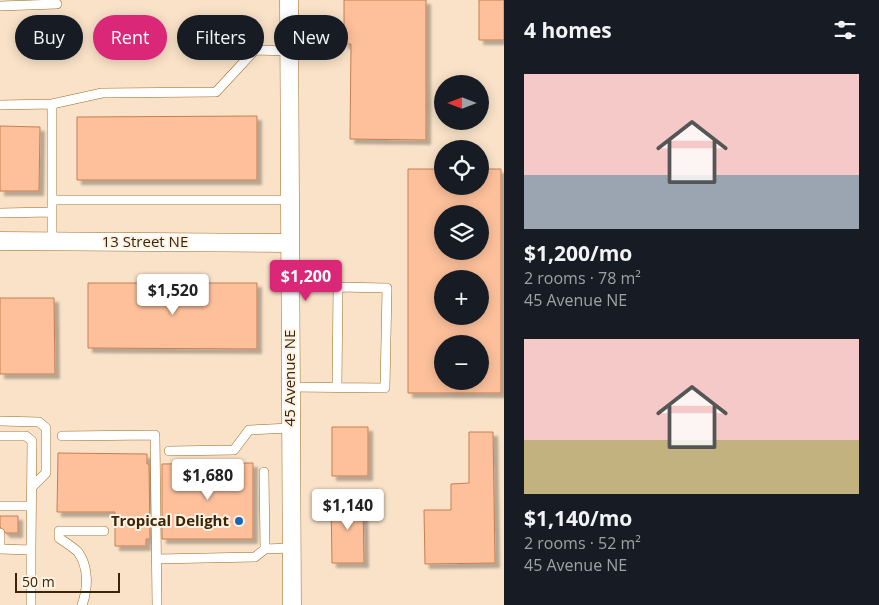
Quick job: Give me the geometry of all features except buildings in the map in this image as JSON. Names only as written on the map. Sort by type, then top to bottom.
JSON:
[{"type":"street","name":"45 Avenue NE","points":[[289,0],[289,15]]},
{"type":"street","name":"45 Avenue NE","points":[[289,60],[292,605]]},
{"type":"street","name":"13 Street NE","points":[[0,241],[289,243]]},
{"type":"lane","points":[[0,6],[58,4]]},
{"type":"lane","points":[[0,105],[52,104],[102,93],[216,92],[255,50],[274,51]]},
{"type":"lane","points":[[52,104],[52,242]]},
{"type":"lane","points":[[52,200],[289,200]]},
{"type":"lane","points":[[0,212],[52,212]]},
{"type":"lane","points":[[290,387],[385,388],[387,288],[338,287],[336,387]]},
{"type":"lane","points":[[0,421],[39,422],[46,428],[46,473],[32,487]]},
{"type":"lane","points":[[169,451],[234,450],[249,430],[290,428]]},
{"type":"lane","points":[[62,436],[155,435],[157,605]]},
{"type":"lane","points":[[0,436],[26,436],[32,441],[30,605]]},
{"type":"lane","points":[[264,472],[265,549]]},
{"type":"lane","points":[[1,516],[0,506],[32,506]]},
{"type":"lane","points":[[82,605],[87,592],[86,570],[78,552],[59,538],[59,531],[104,531]]},
{"type":"lane","points":[[0,533],[0,549],[30,550]]},
{"type":"lane","points":[[157,559],[255,557],[265,549],[291,548]]},
{"type":"place","name":"Tropical Delight","points":[[239,521]]}]
